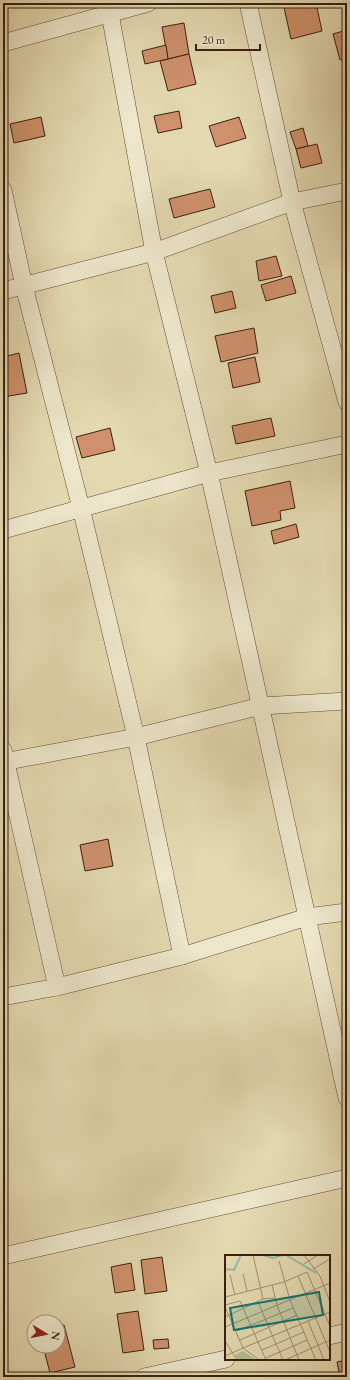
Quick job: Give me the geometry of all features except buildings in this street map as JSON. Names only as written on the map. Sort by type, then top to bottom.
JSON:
[{"type":"street","points":[[3,43],[109,8],[148,3]]},
{"type":"street","points":[[248,3],[292,202],[347,402]]},
{"type":"street","points":[[109,8],[154,252],[209,473],[347,1098]]},
{"type":"street","points":[[3,190],[24,286],[81,508],[136,737],[182,956]]},
{"type":"street","points":[[3,291],[154,252],[292,202],[347,191]]},
{"type":"street","points":[[3,530],[209,473],[347,444]]},
{"type":"street","points":[[57,987],[4,758],[136,737],[261,706],[347,701]]},
{"type":"street","points":[[3,997],[57,987],[182,956],[307,917],[347,912]]},
{"type":"street","points":[[3,1256],[347,1178]]},
{"type":"street","points":[[330,1336],[347,1332]]},
{"type":"street","points":[[144,1377],[225,1359]]}]
